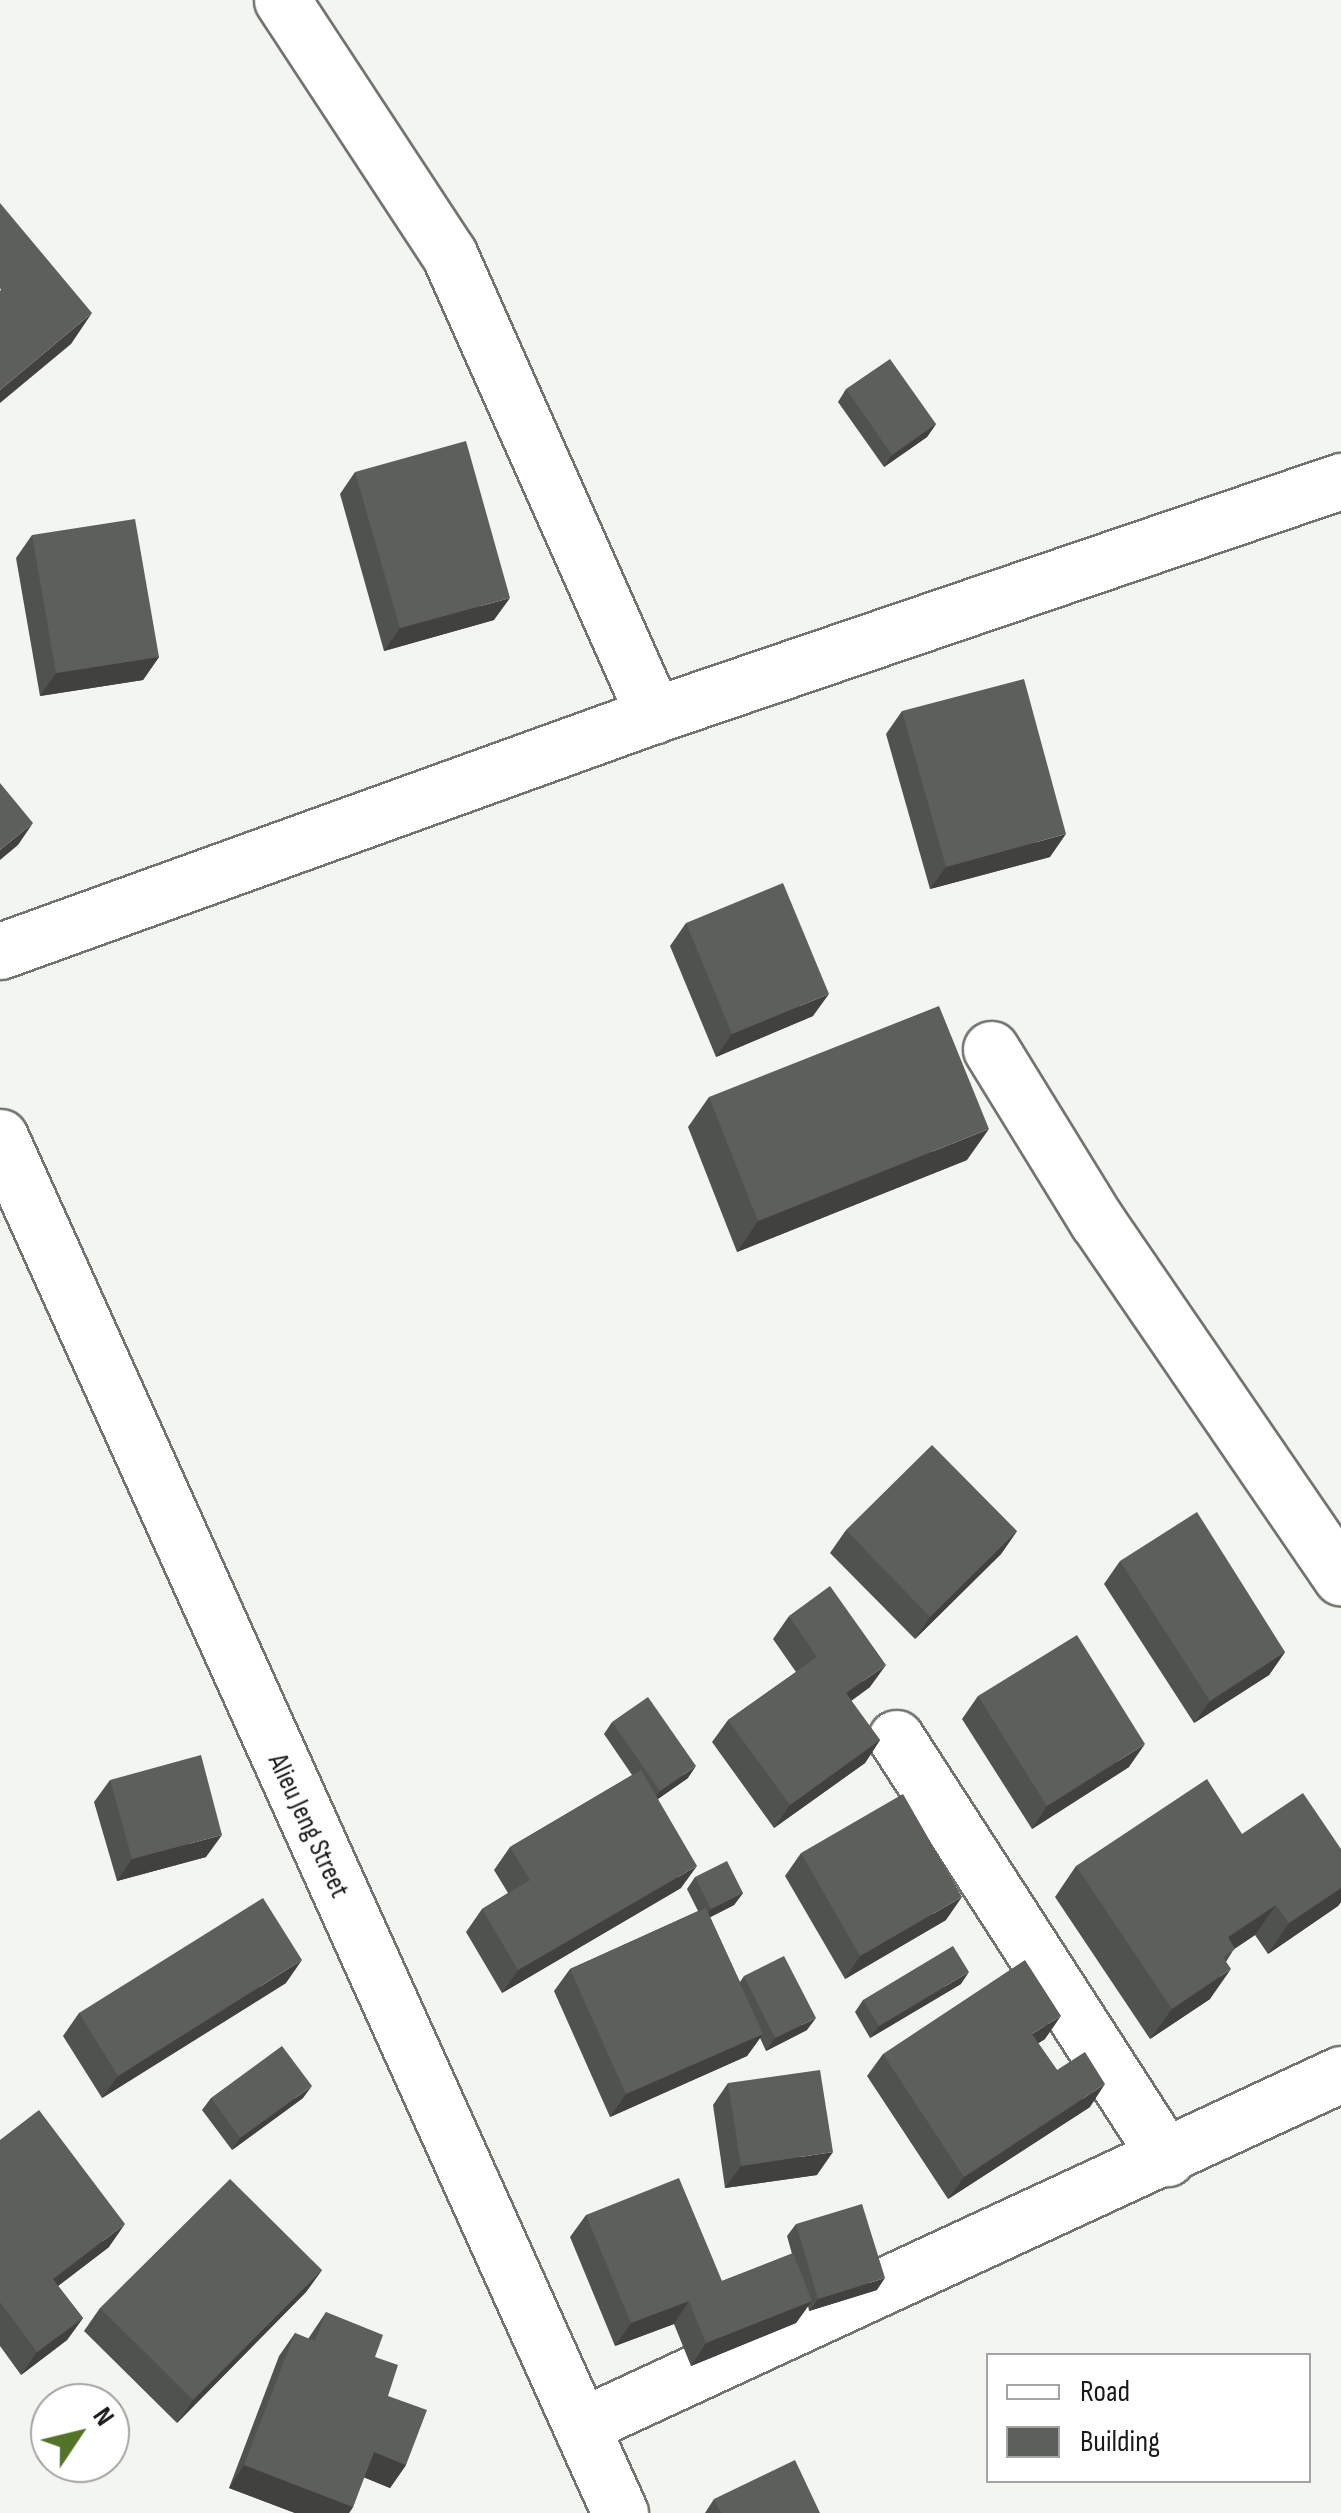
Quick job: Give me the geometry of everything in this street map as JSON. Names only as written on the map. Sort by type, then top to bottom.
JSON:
[{"type":"street","points":[[282,0],[449,254],[654,715]]},
{"type":"street","points":[[0,952],[654,715],[1341,481]]},
{"type":"street","points":[[991,1048],[1098,1221],[1341,1576]]},
{"type":"street","name":"Alieu Jeng Street","points":[[0,1137],[620,2513]]},
{"type":"street","points":[[896,1738],[1167,2158]]},
{"type":"street","points":[[582,2424],[1167,2158],[1341,2074]]},
{"type":"building","points":[[0,203],[92,313],[0,390],[1,290]]},
{"type":"building","points":[[890,359],[936,424],[892,455],[846,389]]},
{"type":"building","points":[[466,441],[510,598],[400,628],[355,472]]},
{"type":"building","points":[[135,519],[159,657],[56,673],[32,535]]},
{"type":"building","points":[[1024,679],[1066,834],[946,867],[902,711]]},
{"type":"building","points":[[0,783],[33,823],[0,850]]},
{"type":"building","points":[[783,883],[829,994],[732,1034],[686,923]]},
{"type":"building","points":[[939,1006],[989,1129],[758,1221],[709,1097]]},
{"type":"building","points":[[932,1445],[1017,1531],[930,1617],[846,1530]]},
{"type":"building","points":[[1197,1512],[1285,1652],[1210,1701],[1120,1561]]},
{"type":"building","points":[[830,1586],[886,1665],[846,1693],[880,1740],[790,1805],[728,1720],[817,1657],[789,1616]]},
{"type":"building","points":[[1077,1635],[1145,1744],[1047,1806],[978,1696]]},
{"type":"building","points":[[648,1697],[696,1766],[660,1791],[612,1722]]},
{"type":"building","points":[[201,1755],[222,1835],[132,1859],[110,1780]]},
{"type":"building","points":[[641,1770],[697,1866],[518,1970],[482,1909],[530,1880],[510,1847]]},
{"type":"building","points":[[1207,1779],[1242,1834],[1303,1793],[1341,1849],[1341,1888],[1289,1923],[1276,1905],[1228,1937],[1235,1949],[1223,1957],[1231,1969],[1172,2009],[1076,1866]]},
{"type":"building","points":[[903,1794],[962,1897],[860,1956],[801,1853]]},
{"type":"building","points":[[727,1861],[743,1893],[711,1909],[695,1877]]},
{"type":"building","points":[[263,1898],[302,1960],[118,2076],[79,2013]]},
{"type":"building","points":[[706,1908],[763,2034],[626,2094],[570,1969]]},
{"type":"building","points":[[953,1946],[969,1972],[879,2026],[863,2000]]},
{"type":"building","points":[[784,1956],[816,2018],[775,2038],[744,1976]]},
{"type":"building","points":[[1025,1960],[1061,2016],[1032,2034],[1057,2070],[1085,2052],[1105,2084],[964,2177],[883,2054]]},
{"type":"building","points":[[282,2046],[312,2086],[240,2138],[211,2098]]},
{"type":"building","points":[[820,2070],[833,2152],[741,2166],[728,2083]]},
{"type":"building","points":[[39,2110],[125,2224],[53,2279],[83,2318],[37,2352],[0,2302],[0,2140]]},
{"type":"building","points":[[679,2178],[722,2281],[793,2253],[812,2301],[706,2343],[689,2301],[631,2323],[586,2215]]},
{"type":"building","points":[[230,2179],[322,2270],[193,2400],[100,2308]]},
{"type":"building","points":[[862,2204],[885,2278],[818,2299],[796,2224]]},
{"type":"building","points":[[326,2312],[383,2335],[375,2357],[398,2365],[388,2396],[427,2410],[406,2465],[374,2452],[353,2507],[244,2465],[295,2333],[315,2341]]},
{"type":"building","points":[[795,2460],[820,2513],[721,2513],[714,2499]]}]
